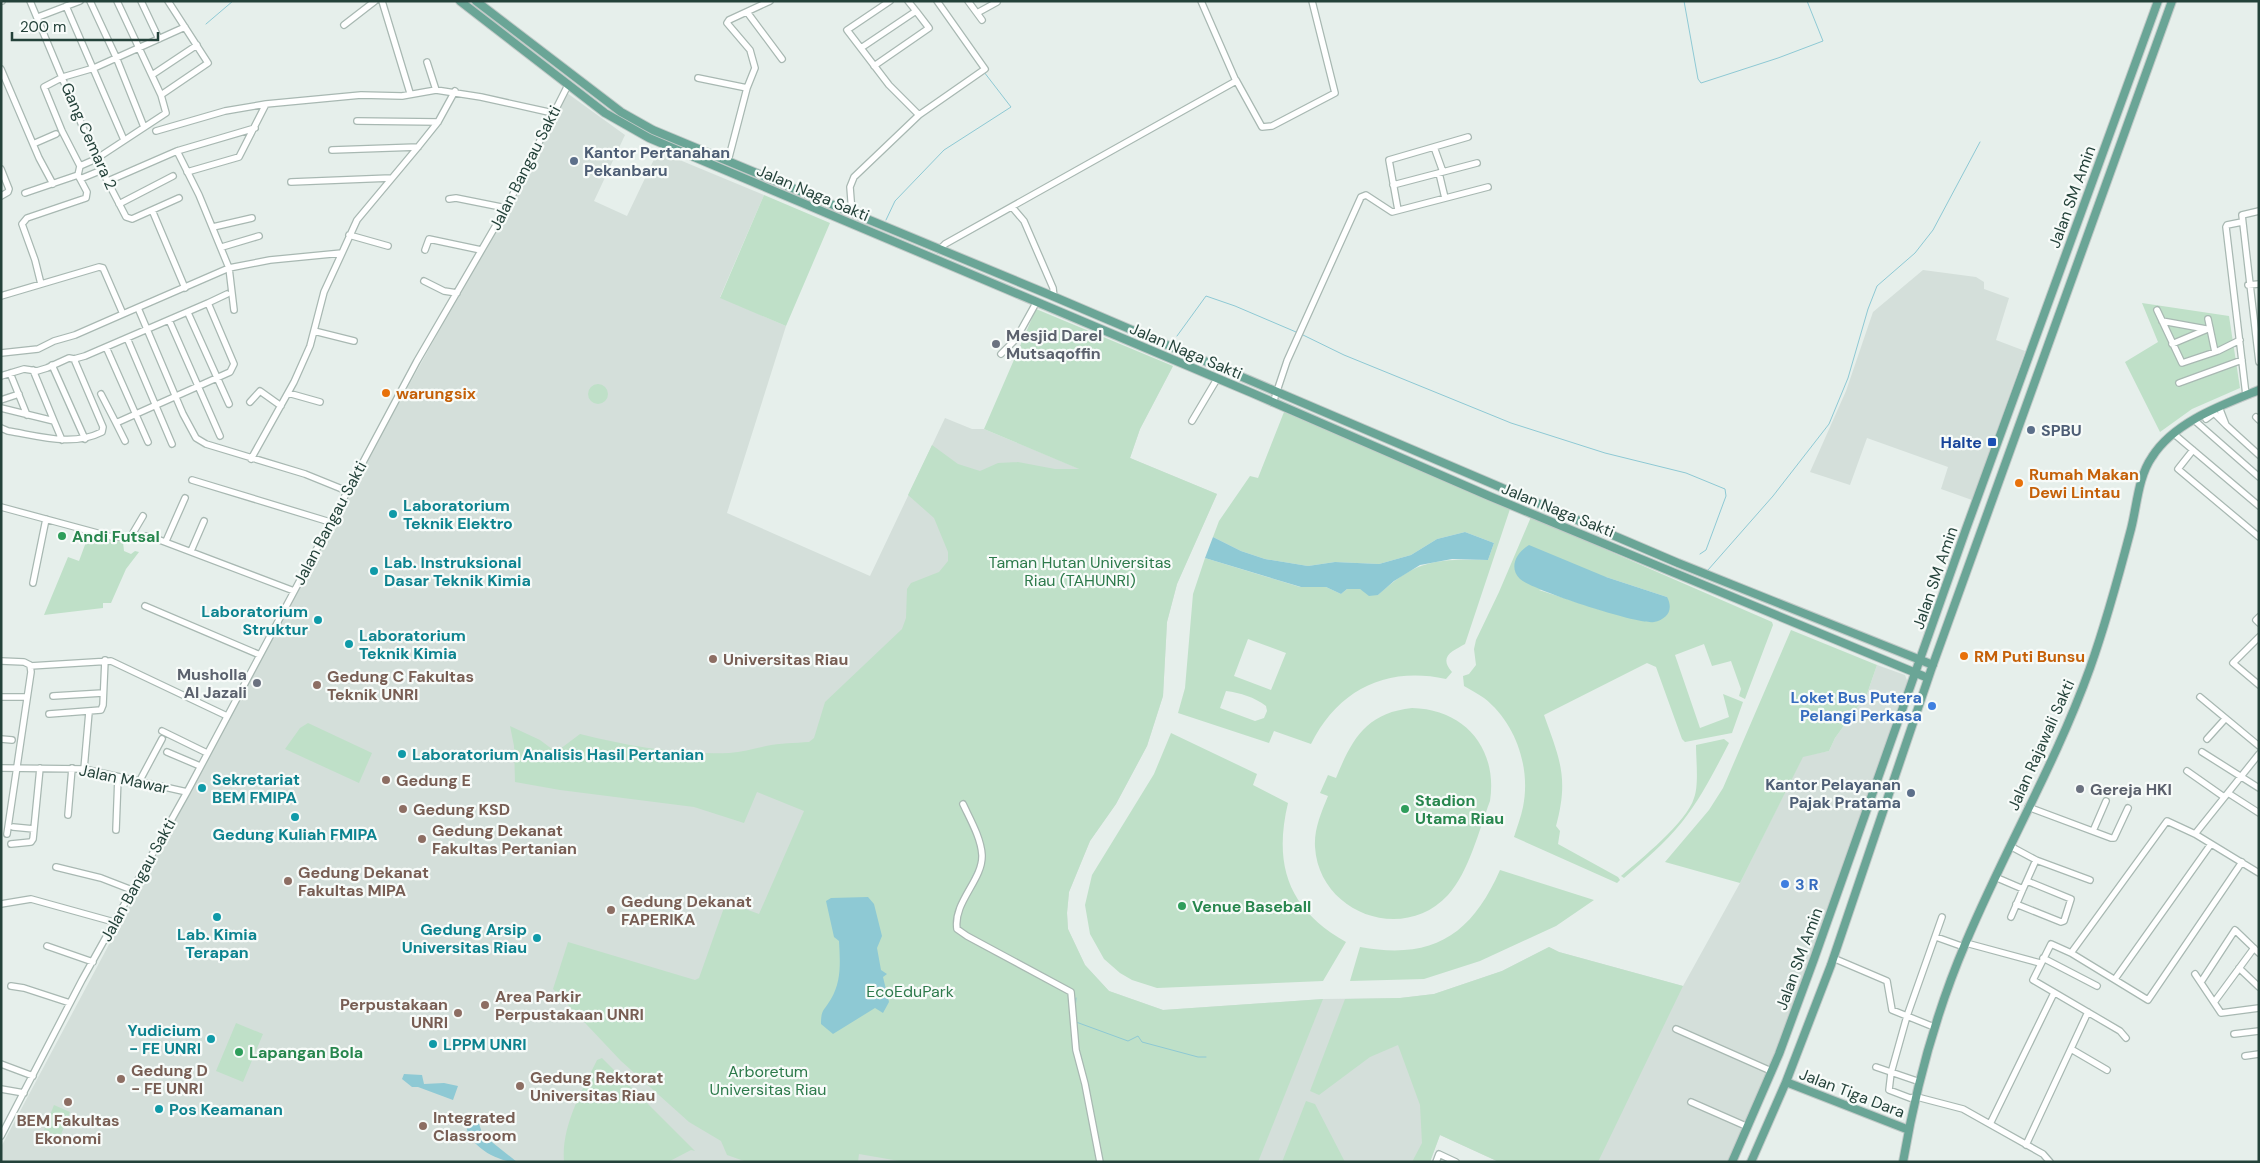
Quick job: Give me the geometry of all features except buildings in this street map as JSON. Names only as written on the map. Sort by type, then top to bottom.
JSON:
[{"type":"main road","name":"Jalan Naga Sakti","points":[[460,1],[605,113],[649,138],[1521,510],[1916,671],[1928,678]]},
{"type":"main road","name":"Jalan Naga Sakti","points":[[476,1],[632,119],[1678,563],[1933,665]]},
{"type":"main road","name":"Jalan SM Amin","points":[[1732,1162],[1771,1071],[1814,959],[2158,1]]},
{"type":"main road","name":"Jalan SM Amin","points":[[1751,1162],[1786,1082],[1832,961],[1928,678],[2172,1]]},
{"type":"main road","points":[[498,31],[505,23]]},
{"type":"main road","name":"Jalan Rajawali Sakti","points":[[1904,1162],[1909,1130],[1934,1027],[1965,945],[1995,877],[2058,746],[2092,663],[2121,566],[2146,468],[2160,446],[2194,420],[2259,390]]},
{"type":"main road","points":[[1941,602],[1954,605]]},
{"type":"main road","points":[[1814,959],[1832,961]]},
{"type":"main road","name":"Jalan Tiga Dara","points":[[1786,1082],[1909,1130]]},
{"type":"street","name":"Gang Cemara 2","points":[[30,1],[96,159],[128,219],[179,198]]},
{"type":"street","points":[[38,17],[80,1]]},
{"type":"street","points":[[90,1],[116,57],[144,127]]},
{"type":"street","points":[[80,166],[96,159],[166,113],[161,95],[117,1]]},
{"type":"street","points":[[141,1],[159,39]]},
{"type":"street","points":[[161,95],[208,65],[208,62],[168,1]]},
{"type":"street","points":[[344,25],[375,1]]},
{"type":"street","points":[[382,1],[410,93]]},
{"type":"street","points":[[728,161],[747,88],[755,68],[750,50],[727,23],[729,20],[770,1]]},
{"type":"street","points":[[890,1],[848,30],[889,85],[919,115]]},
{"type":"street","points":[[874,66],[929,28],[908,1]]},
{"type":"street","points":[[852,213],[850,187],[854,177],[919,115],[985,69],[937,1]]},
{"type":"street","points":[[968,1],[982,20]]},
{"type":"street","points":[[1201,1],[1236,80],[1262,127],[1272,126],[1335,93],[1312,1]]},
{"type":"street","points":[[977,13],[997,2]]},
{"type":"street","points":[[66,6],[124,140]]},
{"type":"street","points":[[861,48],[916,11]]},
{"type":"street","points":[[746,12],[782,59]]},
{"type":"street","points":[[41,284],[35,260],[22,224],[23,221],[86,198],[87,192],[79,177],[80,166],[62,131],[44,87],[63,77],[94,68],[185,27]]},
{"type":"street","points":[[152,75],[197,45]]},
{"type":"street","points":[[427,62],[436,90]]},
{"type":"street","points":[[1,69],[33,144],[53,184]]},
{"type":"street","points":[[698,78],[747,88]]},
{"type":"street","points":[[939,250],[945,244],[1236,80]]},
{"type":"street","name":"Jalan Bangau Sakti","points":[[1,1135],[70,1003],[186,792],[417,361],[506,208],[568,85]]},
{"type":"street","points":[[156,131],[225,111],[266,104],[361,96],[402,96],[410,93],[436,90],[455,92],[553,113]]},
{"type":"street","points":[[251,459],[288,393],[310,346],[324,292],[356,220],[418,148],[438,122],[455,92]]},
{"type":"street","points":[[187,172],[239,157],[266,104]]},
{"type":"street","points":[[357,122],[438,122]]},
{"type":"street","points":[[108,181],[177,151],[254,128]]},
{"type":"street","points":[[33,144],[56,134]]},
{"type":"street","points":[[1398,210],[1389,160],[1468,137]]},
{"type":"street","points":[[1434,147],[1441,172],[1445,198]]},
{"type":"street","points":[[332,150],[418,148]]},
{"type":"street","points":[[177,151],[222,247],[229,268],[234,310]]},
{"type":"street","points":[[1394,186],[1477,162]]},
{"type":"street","points":[[1,170],[9,189],[1,196]]},
{"type":"street","points":[[25,193],[102,170]]},
{"type":"street","points":[[119,204],[173,176]]},
{"type":"street","points":[[291,182],[391,178]]},
{"type":"street","points":[[1273,403],[1287,361],[1361,197],[1366,195],[1392,212],[1488,187]]},
{"type":"street","points":[[449,199],[456,198],[506,208]]},
{"type":"street","points":[[1012,206],[1024,221],[1053,288],[1054,297]]},
{"type":"street","points":[[152,210],[185,288]]},
{"type":"street","points":[[2259,211],[2243,213],[2242,222],[2248,285],[2259,362]]},
{"type":"street","points":[[213,227],[252,218]]},
{"type":"street","points":[[2242,222],[2226,226],[2246,395]]},
{"type":"street","points":[[349,235],[388,246]]},
{"type":"street","points":[[222,247],[260,236]]},
{"type":"street","points":[[425,250],[429,239],[481,250]]},
{"type":"street","points":[[1,353],[38,350],[60,338],[75,335],[229,268],[270,260],[342,253]]},
{"type":"street","points":[[1,296],[99,267],[103,268],[123,314]]},
{"type":"street","points":[[424,281],[444,291],[457,293]]},
{"type":"street","points":[[2248,285],[2259,284]]},
{"type":"street","points":[[1,376],[24,370],[47,368],[68,358],[74,359],[227,294]]},
{"type":"street","points":[[116,423],[230,372],[234,364],[208,303]]},
{"type":"street","points":[[1001,354],[1016,339],[1036,303]]},
{"type":"street","points":[[138,308],[175,395],[196,438],[206,444],[305,474],[347,491]]},
{"type":"street","points":[[2157,310],[2172,344],[2184,363],[2215,352],[2240,340]]},
{"type":"street","points":[[188,312],[228,404]]},
{"type":"street","points":[[2208,319],[2208,328],[2215,352]]},
{"type":"street","points":[[169,320],[220,436]]},
{"type":"street","points":[[2162,321],[2208,328]]},
{"type":"street","points":[[2172,344],[2208,328]]},
{"type":"street","points":[[314,331],[354,342]]},
{"type":"street","points":[[127,338],[172,444]]},
{"type":"street","points":[[106,347],[148,442]]},
{"type":"street","points":[[1,428],[8,431],[62,440],[85,439],[102,432],[103,427],[74,359]]},
{"type":"street","points":[[2179,383],[2242,360]]},
{"type":"street","points":[[52,365],[85,439]]},
{"type":"street","points":[[33,370],[62,440]]},
{"type":"street","points":[[10,373],[27,415]]},
{"type":"street","points":[[1192,421],[1217,379]]},
{"type":"street","points":[[250,402],[260,391],[281,406]]},
{"type":"street","points":[[288,393],[320,402]]},
{"type":"street","points":[[1,400],[19,394]]},
{"type":"street","points":[[101,394],[125,441]]},
{"type":"street","points":[[2206,419],[2216,410],[2236,403]]},
{"type":"street","points":[[1,408],[54,421]]},
{"type":"street","points":[[2216,410],[2226,425],[2259,455]]},
{"type":"street","points":[[2194,420],[2259,477]]},
{"type":"street","points":[[2174,434],[2259,506]]},
{"type":"street","points":[[2193,450],[2178,469],[2259,537]]},
{"type":"street","points":[[192,480],[330,522]]},
{"type":"street","points":[[166,541],[185,498]]},
{"type":"street","points":[[1,507],[46,518],[101,535],[130,538],[149,536],[294,591]]},
{"type":"street","points":[[130,538],[142,516]]},
{"type":"street","points":[[33,583],[46,518]]},
{"type":"street","points":[[191,551],[204,522]]},
{"type":"street","points":[[145,606],[260,655]]},
{"type":"street","points":[[2259,617],[2256,620],[2259,623]]},
{"type":"street","points":[[2259,637],[2233,662],[2259,685]]},
{"type":"street","points":[[1,661],[24,662],[30,666],[105,660],[130,669],[227,716]]},
{"type":"street","points":[[48,714],[89,712],[102,709],[105,660]]},
{"type":"street","points":[[7,834],[15,769],[31,672],[30,666]]},
{"type":"street","points":[[53,696],[103,693]]},
{"type":"street","points":[[1,696],[26,697]]},
{"type":"street","points":[[2200,697],[2259,746]]},
{"type":"street","points":[[84,769],[89,712]]},
{"type":"street","points":[[2208,739],[2225,719]]},
{"type":"street","points":[[162,731],[207,752]]},
{"type":"street","points":[[139,782],[162,739]]},
{"type":"street","points":[[1,740],[12,740]]},
{"type":"street","points":[[167,752],[200,766]]},
{"type":"street","points":[[2202,752],[2259,788]]},
{"type":"street","points":[[2195,834],[2259,754]]},
{"type":"street","name":"Jalan Mawar","points":[[1,768],[84,769],[186,792]]},
{"type":"street","points":[[11,844],[32,842],[40,768]]},
{"type":"street","points":[[68,815],[72,768]]},
{"type":"street","points":[[2187,771],[2259,813]]},
{"type":"street","points":[[116,830],[118,777]]},
{"type":"street","points":[[2093,831],[2106,801]]},
{"type":"street","points":[[963,804],[982,855],[978,870],[958,912],[957,928],[966,936],[1071,992],[1074,1042],[1086,1084],[1100,1162]]},
{"type":"street","points":[[2028,807],[2111,838],[2114,838],[2128,808]]},
{"type":"street","points":[[2072,953],[2167,821],[2195,834],[2259,873]]},
{"type":"street","points":[[13,827],[34,829]]},
{"type":"street","points":[[2115,979],[2211,844]]},
{"type":"street","points":[[2010,846],[2036,860],[2090,880]]},
{"type":"street","points":[[2011,917],[2036,860]]},
{"type":"street","points":[[2126,1038],[2120,1031],[2033,980],[2041,960],[2052,943],[2072,953],[2148,1000],[2242,862]]},
{"type":"street","points":[[56,867],[101,878],[132,890]]},
{"type":"street","points":[[1995,877],[2023,889]]},
{"type":"street","points":[[2016,904],[2061,922],[2064,921],[2071,899],[2027,881]]},
{"type":"street","points":[[1,904],[31,899],[114,922]]},
{"type":"street","points":[[1942,917],[1907,1016],[1888,1088],[1890,1091],[1910,1098],[1917,1096],[1963,1109],[2043,1154],[2050,1162]]},
{"type":"street","points":[[2201,982],[2235,930],[2259,953]]},
{"type":"street","points":[[1936,937],[1965,945],[2041,960],[2097,986]]},
{"type":"street","points":[[46,946],[93,962]]},
{"type":"street","points":[[2215,1001],[2254,948]]},
{"type":"street","points":[[1832,961],[1887,981],[1892,1010],[1934,1027]]},
{"type":"street","points":[[2239,968],[2259,987]]},
{"type":"street","points":[[2195,974],[2221,1012],[2259,1008]]},
{"type":"street","points":[[11,986],[24,988],[70,1003]]},
{"type":"street","points":[[1990,1124],[2054,993]]},
{"type":"street","points":[[2026,1145],[2088,1012]]},
{"type":"street","points":[[1676,1029],[1771,1071]]},
{"type":"street","points":[[2234,1034],[2259,1031]]},
{"type":"street","points":[[2071,1049],[2107,1070]]},
{"type":"street","points":[[2245,1056],[2259,1054]]},
{"type":"street","points":[[1,1064],[33,1076]]},
{"type":"street","points":[[1876,1067],[1920,1082]]},
{"type":"street","points":[[1,1088],[24,1093]]},
{"type":"street","points":[[1691,1102],[1748,1127]]},
{"type":"street","points":[[1436,1162],[1439,1154],[1456,1162]]},
{"type":"shaded area","name":"Universitas Riau","points":[[567,93],[625,135],[594,201],[627,216],[658,151],[764,195],[720,297],[786,326],[727,513],[870,576],[945,418],[972,429],[984,429],[1080,469],[1173,366],[1140,429],[1130,458],[1217,494],[1177,584],[1167,622],[1163,696],[1147,746],[1116,804],[1090,841],[1069,892],[1068,929],[1085,965],[1109,991],[1163,1010],[1323,999],[1400,998],[1434,994],[1502,971],[1549,947],[1559,952],[1683,986],[1740,883],[1803,756],[1829,751],[1835,738],[1867,694],[1877,665],[1905,675],[1908,683],[1811,958],[1776,1053],[1729,1162],[1499,1162],[1440,1135],[1430,1162],[1,1162],[1,1147],[362,470],[514,195]]},
{"type":"shaded area","points":[[1923,270],[1976,277],[1984,282],[1984,289],[2009,298],[1996,340],[2025,351],[1972,500],[1941,489],[1948,467],[1867,438],[1850,485],[1810,472],[1846,391],[1873,312]]},
{"type":"green space","points":[[764,195],[830,223],[786,326],[720,298]]},
{"type":"green space","points":[[2142,303],[2229,316],[2240,388],[2192,409],[2160,432],[2125,362],[2158,342]]},
{"type":"green space","name":"EcoEduPark","points":[[1036,309],[1173,366],[1140,429],[1130,458],[1217,494],[1177,584],[1167,622],[1163,696],[1147,746],[1116,804],[1090,841],[1069,892],[1068,929],[1085,965],[1109,991],[1163,1010],[1323,999],[1258,1162],[905,1162],[859,1154],[858,1162],[747,1162],[727,1155],[721,1141],[689,1122],[621,1061],[553,989],[568,942],[695,980],[699,978],[726,902],[759,914],[804,811],[757,792],[744,823],[694,807],[560,790],[515,782],[514,746],[510,726],[540,740],[556,752],[580,734],[654,749],[691,753],[734,753],[777,744],[809,742],[814,738],[825,702],[902,629],[906,618],[907,589],[911,583],[939,572],[948,561],[948,552],[934,518],[908,495],[932,445],[958,464],[980,471],[998,463],[1018,462],[1055,469],[1079,469],[984,429]]},
{"type":"green space","points":[[598,384],[605,387],[608,394],[605,401],[598,404],[591,401],[588,394],[591,387]]},
{"type":"green space","points":[[1284,412],[1510,509],[1465,644],[1452,652],[1447,658],[1446,662],[1452,672],[1446,679],[1403,676],[1366,686],[1350,696],[1335,709],[1322,725],[1311,744],[1274,731],[1269,743],[1178,713],[1185,688],[1193,594],[1205,558],[1300,587],[1326,587],[1341,594],[1347,589],[1360,589],[1378,595],[1404,574],[1428,564],[1455,560],[1488,560],[1494,543],[1465,532],[1437,539],[1411,555],[1379,564],[1335,562],[1308,566],[1265,559],[1241,551],[1213,537],[1219,521],[1250,476],[1258,478]],"holes":[[[1248,639],[1286,653],[1271,690],[1234,676]],[[1226,691],[1247,696],[1266,706],[1267,711],[1264,718],[1255,721],[1220,708]]]},
{"type":"green space","points":[[1531,517],[1772,622],[1773,625],[1745,699],[1739,696],[1741,689],[1731,661],[1712,666],[1704,644],[1675,655],[1700,728],[1729,717],[1723,694],[1743,702],[1732,733],[1685,742],[1682,739],[1656,667],[1647,663],[1544,715],[1561,769],[1562,795],[1556,826],[1560,831],[1558,844],[1618,877],[1620,880],[1617,883],[1514,837],[1522,811],[1525,792],[1523,762],[1513,733],[1505,720],[1484,698],[1464,686],[1463,676],[1469,674],[1476,665],[1474,649],[1476,640]],"holes":[[[1606,577],[1667,597],[1652,622],[1601,610],[1539,590]]]},
{"type":"green space","points":[[89,534],[123,542],[124,551],[131,554],[135,551],[139,552],[126,569],[111,603],[103,603],[103,608],[44,615],[68,557],[79,561]]},
{"type":"green space","points":[[1791,630],[1877,665],[1867,694],[1835,738],[1829,751],[1803,757],[1740,883],[1665,862],[1709,810],[1723,788]]},
{"type":"green space","name":"Stadion Utama Riau","points":[[1412,708],[1431,710],[1448,716],[1462,724],[1474,735],[1483,749],[1489,765],[1491,782],[1490,801],[1468,863],[1448,895],[1430,910],[1409,917],[1387,919],[1366,914],[1347,904],[1331,889],[1320,870],[1315,847],[1316,834],[1328,796],[1320,793],[1328,775],[1336,778],[1348,751],[1363,730],[1383,716]]},
{"type":"green space","points":[[308,723],[372,753],[359,783],[285,749],[300,728]]},
{"type":"green space","points":[[1171,733],[1257,774],[1253,785],[1288,803],[1283,847],[1285,866],[1290,884],[1299,901],[1311,916],[1346,942],[1323,981],[1157,988],[1132,980],[1120,973],[1104,959],[1090,934],[1085,905],[1092,875],[1154,774]]},
{"type":"green space","points":[[1724,739],[1729,743],[1689,813],[1654,851],[1624,878],[1621,876],[1662,840],[1690,808],[1696,793],[1696,745]]},
{"type":"green space","points":[[1500,870],[1594,900],[1556,926],[1480,961],[1424,979],[1350,981],[1360,947],[1408,950],[1428,946],[1446,938],[1462,927],[1476,912],[1489,893]]},
{"type":"green space","points":[[1549,947],[1559,952],[1683,986],[1598,1162],[1499,1162],[1440,1135],[1430,1162],[1412,1162],[1422,1143],[1420,1105],[1398,1045],[1370,1057],[1319,1095],[1310,1091],[1345,999],[1400,998],[1434,994],[1502,971]]},
{"type":"green space","name":"Lapangan Bola","points":[[236,1023],[263,1034],[243,1082],[216,1071]]},
{"type":"green space","points":[[602,1058],[695,1151],[691,1150],[668,1162],[564,1162],[564,1149],[569,1122],[579,1096],[597,1060]]},
{"type":"green space","points":[[1306,1101],[1315,1104],[1345,1162],[1282,1162]]},
{"type":"green space","points":[[54,1105],[70,1112],[60,1137],[44,1130]]},
{"type":"water","points":[[1465,532],[1494,543],[1488,560],[1452,559],[1420,565],[1394,581],[1378,595],[1369,596],[1360,589],[1347,589],[1341,594],[1326,587],[1301,587],[1205,558],[1213,537],[1241,551],[1265,559],[1308,566],[1335,562],[1379,564],[1411,555],[1437,539]]},
{"type":"water","points":[[1529,545],[1606,577],[1667,597],[1670,606],[1668,613],[1659,621],[1654,622],[1628,618],[1586,606],[1529,584],[1520,579],[1516,574],[1514,565],[1521,552]]},
{"type":"water","points":[[868,897],[874,904],[882,936],[877,948],[881,970],[887,974],[883,977],[889,1002],[883,1013],[875,1008],[833,1034],[821,1024],[822,1013],[835,992],[839,978],[840,963],[839,941],[834,937],[826,901],[831,898]]},
{"type":"water","points":[[404,1074],[422,1075],[424,1084],[444,1083],[458,1086],[453,1100],[418,1087],[412,1087],[402,1079]]},
{"type":"water","points":[[466,1117],[472,1122],[479,1124],[483,1135],[517,1162],[500,1159],[491,1155],[475,1143],[469,1135]]},
{"type":"waterway","points":[[206,24],[233,1]]},
{"type":"waterway","points":[[1684,1],[1698,79],[1701,83],[1823,41],[1807,1]]},
{"type":"waterway","points":[[886,220],[895,201],[944,150],[1011,107],[984,72]]},
{"type":"waterway","points":[[1708,570],[1773,496],[1829,424],[1848,378],[1868,309],[1877,286],[1915,253],[1933,230],[1980,142]]},
{"type":"waterway","points":[[1177,336],[1206,296],[1296,332]]},
{"type":"waterway","points":[[1303,335],[1344,355],[1511,423],[1605,453],[1686,473],[1725,489],[1726,496],[1706,550],[1700,554]]},
{"type":"waterway","points":[[972,878],[976,870]]},
{"type":"waterway","points":[[1075,1010],[1076,998]]},
{"type":"waterway","points":[[1071,1021],[1073,1041]]},
{"type":"waterway","points":[[1076,1022],[1128,1041],[1138,1036],[1142,1042],[1198,1057],[1206,1057]]},
{"type":"waterway","points":[[1081,1056],[1095,1120]]},
{"type":"place","name":"Kantor Pertanahan Pekanbaru","points":[[574,161]]},
{"type":"place","name":"Mesjid Darel Mutsaqoffin","points":[[996,344]]},
{"type":"place","name":"warungsix","points":[[386,393]]},
{"type":"place","name":"SPBU","points":[[2031,430]]},
{"type":"place","name":"Halte","points":[[1992,442]]},
{"type":"place","name":"Rumah Makan Dewi Lintau","points":[[2019,483]]},
{"type":"place","name":"Laboratorium Teknik Elektro","points":[[393,514]]},
{"type":"place","name":"Andi Futsal","points":[[62,536]]},
{"type":"place","name":"Lab. Instruksional Dasar Teknik Kimia","points":[[374,571]]},
{"type":"place","name":"Laboratorium Struktur","points":[[318,620]]},
{"type":"place","name":"Laboratorium Teknik Kimia","points":[[349,644]]},
{"type":"place","name":"RM Puti Bunsu","points":[[1964,656]]},
{"type":"place","name":"Universitas Riau","points":[[713,659]]},
{"type":"place","name":"Musholla Al Jazali","points":[[257,683]]},
{"type":"place","name":"Gedung C Fakultas Teknik UNRI","points":[[317,685]]},
{"type":"place","name":"Loket Bus Putera Pelangi Perkasa","points":[[1932,706]]},
{"type":"place","name":"Laboratorium Analisis Hasil Pertanian","points":[[402,754]]},
{"type":"place","name":"Gedung E","points":[[386,780]]},
{"type":"place","name":"Sekretariat BEM FMIPA","points":[[202,788]]},
{"type":"place","name":"Gereja HKI","points":[[2080,789]]},
{"type":"place","name":"Kantor Pelayanan Pajak Pratama","points":[[1911,793]]},
{"type":"place","name":"Gedung KSD","points":[[403,809]]},
{"type":"place","name":"Stadion Utama Riau","points":[[1405,809]]},
{"type":"place","name":"Gedung Kuliah FMIPA","points":[[295,817]]},
{"type":"place","name":"Gedung Dekanat Fakultas Pertanian","points":[[422,839]]},
{"type":"place","name":"Gedung Dekanat Fakultas MIPA","points":[[288,881]]},
{"type":"place","name":"3 R","points":[[1785,884]]},
{"type":"place","name":"Venue Baseball","points":[[1182,906]]},
{"type":"place","name":"Gedung Dekanat FAPERIKA","points":[[611,910]]},
{"type":"place","name":"Lab. Kimia Terapan","points":[[217,917]]},
{"type":"place","name":"Gedung Arsip Universitas Riau","points":[[537,938]]},
{"type":"place","name":"Area Parkir Perpustakaan UNRI","points":[[485,1005]]},
{"type":"place","name":"Perpustakaan UNRI","points":[[458,1013]]},
{"type":"place","name":"Yudicium - FE UNRI","points":[[211,1039]]},
{"type":"place","name":"LPPM UNRI","points":[[433,1044]]},
{"type":"place","name":"Lapangan Bola","points":[[239,1052]]},
{"type":"place","name":"Gedung D - FE UNRI","points":[[121,1079]]},
{"type":"place","name":"Gedung Rektorat Universitas Riau","points":[[520,1086]]},
{"type":"place","name":"BEM Fakultas Ekonomi","points":[[68,1102]]},
{"type":"place","name":"Pos Keamanan","points":[[159,1109]]},
{"type":"place","name":"Integrated Classroom","points":[[423,1126]]},
{"type":"park label","name":"Taman Hutan Universitas Riau (TAHUNRI)","points":[[1080,571]]},
{"type":"park label","name":"Arboretum Universitas Riau","points":[[768,1080]]}]
